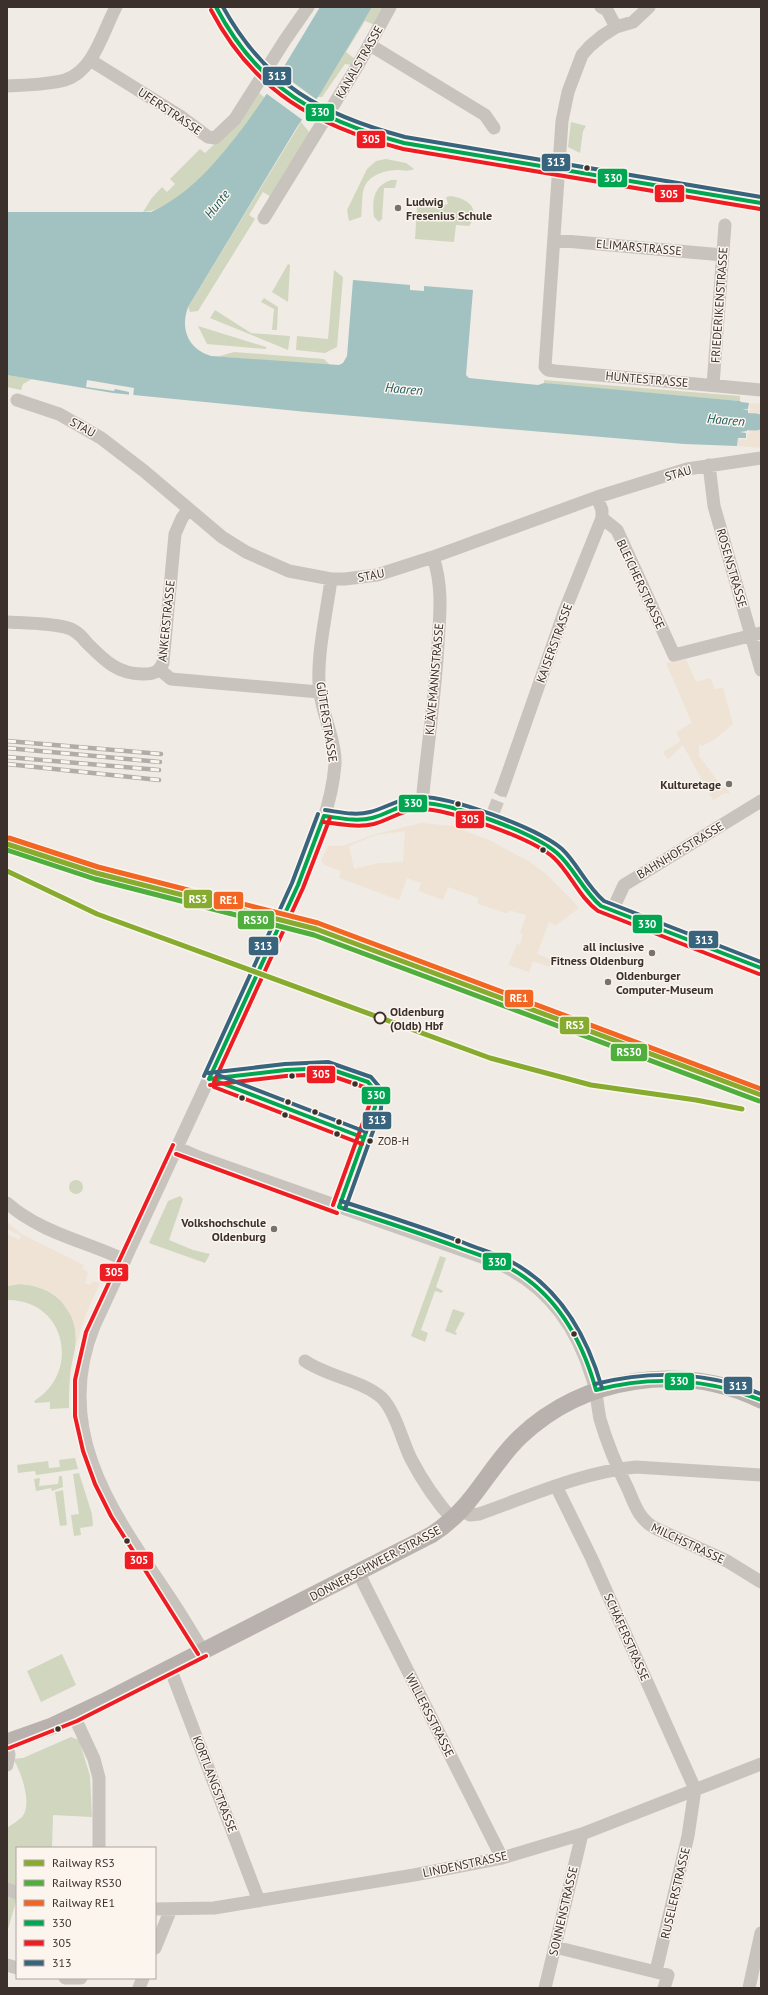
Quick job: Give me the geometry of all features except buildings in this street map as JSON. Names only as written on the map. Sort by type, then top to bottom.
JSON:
[{"type":"main road","name":"DONNERSCHWEER STRASSE","points":[[7,1744],[74,1716],[431,1536],[458,1515],[503,1456],[521,1437],[561,1407],[596,1390],[631,1382],[678,1380],[718,1385],[761,1400]]},
{"type":"street","points":[[7,86],[64,80],[77,74],[90,60],[116,7]]},
{"type":"street","points":[[216,7],[241,45],[262,71],[297,101],[314,112],[351,128],[404,143],[761,203]]},
{"type":"street","name":"UFERSTRASSE","points":[[90,60],[180,116],[208,137],[215,138],[235,120],[285,40],[308,7]]},
{"type":"street","name":"KANALSTRASSE","points":[[264,218],[370,44],[390,7]]},
{"type":"street","points":[[601,7],[607,10],[616,27]]},
{"type":"street","points":[[554,240],[562,121],[572,78],[582,55],[590,46],[616,27],[633,22],[649,7]]},
{"type":"street","points":[[370,44],[485,115],[494,128]]},
{"type":"street","name":"FRIEDERIKENSTRASSE","points":[[713,385],[726,225]]},
{"type":"street","name":"ELIMARSTRASSE","points":[[554,240],[723,255]]},
{"type":"street","name":"HUNTESTRASSE","points":[[554,240],[545,367],[550,370],[761,390]]},
{"type":"street","name":"STAU","points":[[17,400],[59,414],[93,433],[122,453],[222,537],[261,560],[302,575],[331,579],[345,579],[377,575],[433,557],[597,497],[687,469],[761,458]]},
{"type":"street","name":"ROSENSTRASSE","points":[[708,465],[714,506],[756,634],[761,670]]},
{"type":"street","points":[[597,497],[602,510],[602,518]]},
{"type":"street","name":"ANKERSTRASSE","points":[[189,509],[182,518],[175,534],[163,663],[160,670],[171,679],[319,692]]},
{"type":"street","name":"BLEICHERSTRASSE","points":[[602,518],[617,530],[674,655],[756,634]]},
{"type":"street","name":"KAISERSTRASSE","points":[[502,790],[565,610],[602,518]]},
{"type":"street","name":"KLÄVEMANNSTRASSE","points":[[422,803],[435,689],[440,605],[437,567],[433,557]]},
{"type":"street","name":"GÜTERSTRASSE","points":[[298,885],[324,816],[331,790],[334,759],[319,692],[320,664],[331,579]]},
{"type":"street","points":[[7,622],[68,628],[83,638],[108,664],[126,672],[148,674],[155,673],[160,670]]},
{"type":"street","name":"BAHNHOFSTRASSE","points":[[612,911],[624,885],[761,801]]},
{"type":"street","points":[[324,816],[359,820],[372,818],[407,805],[422,803],[491,817],[542,842],[552,849],[562,859],[588,895],[601,906],[722,951],[761,968]]},
{"type":"street","points":[[203,1650],[143,1559],[104,1492],[93,1469],[86,1446],[80,1402],[85,1357],[94,1326],[178,1148],[237,1018]]},
{"type":"street","name":"MILCHSTRASSE","points":[[178,1148],[491,1260],[516,1272],[544,1294],[568,1323],[582,1349],[593,1378],[596,1390],[596,1402],[618,1469],[641,1518],[648,1525],[727,1561],[761,1582]]},
{"type":"street","points":[[7,1203],[28,1219],[46,1230],[108,1252],[125,1260]]},
{"type":"street","points":[[305,1361],[317,1370],[366,1389],[382,1398],[398,1427],[411,1459],[434,1498],[458,1515],[479,1514],[556,1486],[618,1469],[636,1467],[761,1475]]},
{"type":"street","name":"SCHÄFERSTRASSE","points":[[556,1486],[590,1557],[695,1789]]},
{"type":"street","name":"WILLERSSTRASSE","points":[[358,1572],[502,1858]]},
{"type":"street","name":"KORTLANGSTRASSE","points":[[170,1668],[259,1901]]},
{"type":"street","points":[[74,1716],[94,1759],[99,1778],[99,1847]]},
{"type":"street","points":[[7,1744],[9,1755],[7,1765]]},
{"type":"street","name":"LINDENSTRASSE","points":[[156,1909],[214,1908],[502,1858],[582,1834],[761,1764]]},
{"type":"street","name":"RUSELERSTRASSE","points":[[656,1971],[688,1836],[695,1789]]},
{"type":"street","name":"SONNENSTRASSE","points":[[545,1988],[582,1834]]},
{"type":"street","points":[[156,1946],[171,1909]]},
{"type":"street","points":[[749,1988],[761,1933]]},
{"type":"street","points":[[555,1947],[668,1975],[664,1988]]},
{"type":"street","points":[[138,1988],[142,1979]]},
{"type":"green space","points":[[372,7],[384,7],[375,25],[365,21],[346,52],[355,59],[351,65],[345,64],[322,97],[316,97]]},
{"type":"green space","points":[[257,91],[265,98],[243,129],[212,167],[177,198],[159,208],[143,212],[151,199],[162,187],[167,192],[175,184],[170,179],[200,149],[205,153],[238,122]]},
{"type":"green space","points":[[301,122],[310,133],[271,197],[263,192],[249,215],[255,219],[198,311],[190,312],[188,307]]},
{"type":"green space","points":[[571,122],[586,126],[583,131],[580,153],[568,147]]},
{"type":"green space","points":[[386,159],[406,163],[414,169],[408,171],[396,170],[380,173],[371,178],[367,182],[363,192],[361,217],[349,221],[347,210],[367,169],[376,161]]},
{"type":"green space","points":[[391,180],[397,180],[395,188],[384,188],[383,218],[379,222],[374,217],[373,205],[375,195],[380,186]]},
{"type":"green space","points":[[451,196],[468,202],[471,206],[474,215],[469,226],[456,225],[454,242],[415,239],[417,207],[435,207],[448,204],[446,197]]},
{"type":"green space","points":[[288,264],[290,265],[288,302],[272,292]]},
{"type":"green space","points":[[334,270],[343,277],[337,347],[325,353],[296,350],[297,336],[328,339]]},
{"type":"green space","points":[[264,298],[278,307],[277,330],[272,330],[274,309],[261,302]]},
{"type":"green space","points":[[215,310],[251,333],[290,336],[288,350],[210,318]]},
{"type":"green space","points":[[198,326],[266,347],[266,349],[207,344]]},
{"type":"green space","points":[[234,352],[324,359],[330,365],[334,366],[211,356],[220,356]]},
{"type":"green space","points":[[7,375],[32,379],[23,384],[21,390],[7,387]]},
{"type":"green space","points":[[544,380],[740,396],[740,401],[557,385],[544,383]]},
{"type":"green space","points":[[73,1180],[79,1180],[83,1184],[83,1190],[79,1194],[73,1194],[69,1190],[69,1184]]},
{"type":"green space","points":[[180,1196],[183,1199],[169,1240],[193,1250],[210,1254],[205,1263],[149,1243],[168,1201]]},
{"type":"green space","points":[[440,1256],[446,1258],[436,1287],[443,1291],[442,1293],[435,1291],[421,1330],[428,1333],[425,1342],[411,1336]]},
{"type":"green space","points":[[19,1284],[30,1285],[50,1293],[58,1298],[71,1315],[76,1337],[70,1378],[69,1408],[50,1409],[50,1402],[35,1403],[34,1401],[49,1388],[58,1372],[62,1356],[60,1339],[54,1324],[42,1311],[27,1303],[7,1300],[7,1286]]},
{"type":"green space","points":[[453,1309],[465,1313],[455,1332],[457,1333],[456,1335],[445,1331]]},
{"type":"green space","points":[[75,1458],[78,1469],[36,1475],[35,1471],[18,1473],[17,1465],[48,1461],[49,1468],[60,1467],[59,1460]]},
{"type":"green space","points":[[79,1473],[92,1514],[93,1526],[80,1528],[81,1535],[74,1536],[71,1515],[79,1514],[73,1474]]},
{"type":"green space","points":[[59,1476],[62,1476],[63,1487],[52,1491],[51,1488],[36,1491],[34,1479],[40,1478],[39,1486],[58,1484]]},
{"type":"green space","points":[[63,1490],[67,1525],[60,1526],[55,1492]]},
{"type":"green space","points":[[62,1654],[76,1685],[41,1702],[27,1671]]},
{"type":"green space","points":[[71,1737],[79,1740],[90,1776],[92,1817],[53,1815],[52,1847],[16,1847],[16,1886],[7,1887],[7,1828],[23,1816],[26,1808],[26,1794],[22,1778],[13,1759],[23,1758]]},
{"type":"green space","points":[[7,1893],[16,1898],[16,1901],[7,1929]]},
{"type":"shaded area","points":[[750,403],[761,404],[761,448],[738,446],[738,439],[747,440],[748,433],[752,433],[748,431],[748,426],[756,426],[757,417],[749,416],[749,410],[753,410],[750,409]]},
{"type":"shaded area","points":[[686,659],[696,682],[710,678],[715,689],[723,688],[733,724],[715,739],[702,746],[699,745],[699,756],[723,788],[726,787],[730,794],[725,793],[713,800],[707,789],[706,782],[702,780],[683,745],[668,759],[663,752],[681,741],[676,732],[692,723],[666,663]]},
{"type":"shaded area","points":[[421,823],[452,826],[491,841],[530,862],[547,875],[579,908],[556,925],[549,922],[537,954],[553,960],[550,967],[533,961],[529,972],[508,965],[517,944],[520,945],[523,934],[520,933],[526,915],[509,910],[508,913],[505,913],[479,904],[477,903],[479,898],[448,887],[443,900],[419,891],[421,883],[407,878],[399,900],[339,878],[341,871],[325,865],[321,861],[328,846],[343,846],[376,834]],"holes":[[[405,831],[403,862],[379,863],[354,869],[349,846],[376,835]]]},
{"type":"shaded area","points":[[7,1222],[23,1235],[84,1265],[82,1269],[88,1272],[85,1283],[90,1285],[92,1281],[100,1283],[86,1314],[76,1345],[75,1329],[72,1317],[59,1298],[46,1290],[31,1285],[19,1284],[7,1286],[7,1234],[19,1240],[21,1236],[7,1229]]},
{"type":"water","name":"Hunte","points":[[320,7],[372,7],[188,307],[185,323],[188,337],[192,343],[203,353],[211,356],[339,365],[343,363],[347,356],[353,280],[410,285],[410,290],[424,291],[424,286],[473,290],[466,375],[469,378],[538,385],[544,383],[740,401],[749,403],[748,409],[742,409],[748,410],[748,416],[739,415],[739,425],[747,426],[747,431],[740,432],[746,433],[746,438],[738,438],[737,446],[684,444],[307,412],[113,393],[7,375],[7,212],[151,212],[177,197],[201,177],[231,144],[284,67]]},
{"type":"pier","points":[[281,68],[279,72],[317,100],[304,121],[267,94],[265,95]]},
{"type":"pier","points":[[87,380],[134,388],[133,397],[129,396],[129,392],[115,389],[114,391],[86,387]]},
{"type":"waterway","name":"Haaren","points":[[716,420],[756,422]]},
{"type":"tunnel","points":[[493,813],[502,790]]},
{"type":"tunnel","points":[[237,1018],[298,885]]},
{"type":"railway","points":[[7,741],[161,754]]},
{"type":"railway","points":[[7,748],[160,762]]},
{"type":"railway","points":[[7,757],[159,770]]},
{"type":"railway","points":[[7,764],[159,780]]},
{"type":"rail line","name":"RE1","points":[[9,838],[98,867],[318,923],[761,1089]]},
{"type":"rail line","name":"RS3","points":[[7,844],[96,873],[316,929],[761,1095]]},
{"type":"rail line","name":"RS30","points":[[7,850],[95,879],[314,935],[759,1101]]},
{"type":"rail line","name":"RS3","points":[[7,871],[97,914],[490,1058],[591,1085],[696,1100],[742,1109]]},
{"type":"transit line","name":"330","points":[[216,7],[233,35],[251,60],[272,80],[294,97],[344,124],[404,143],[761,203]]},
{"type":"transit line","name":"313","points":[[223,7],[240,34],[258,57],[278,77],[299,93],[322,107],[375,128],[405,137],[761,197]]},
{"type":"transit line","name":"305","points":[[211,10],[228,39],[247,63],[268,84],[290,102],[315,117],[372,140],[403,149],[760,209]]},
{"type":"transit line","name":"313","points":[[325,810],[359,814],[376,810],[405,799],[417,797],[449,801],[492,814],[534,832],[562,849],[573,861],[592,889],[604,901],[761,962]]},
{"type":"transit line","name":"330","points":[[324,816],[360,820],[372,818],[412,803],[450,807],[470,813],[529,836],[557,853],[569,866],[589,894],[601,906],[761,968]]},
{"type":"transit line","name":"305","points":[[323,822],[362,826],[374,824],[406,811],[418,809],[448,813],[489,826],[528,842],[554,858],[580,892],[598,911],[759,974]]},
{"type":"transit line","name":"313","points":[[204,1076],[292,883],[318,814]]},
{"type":"transit line","name":"330","points":[[209,1079],[298,885],[324,816]]},
{"type":"transit line","name":"305","points":[[214,1082],[303,888],[330,818]]},
{"type":"transit line","name":"313","points":[[208,1073],[285,1064],[328,1062],[371,1077],[382,1090],[381,1109],[345,1209]]},
{"type":"transit line","name":"330","points":[[209,1079],[286,1070],[327,1068],[368,1082],[376,1092],[375,1107],[339,1207]]},
{"type":"transit line","name":"305","points":[[210,1085],[286,1076],[326,1074],[364,1087],[370,1094],[369,1106],[333,1205]]},
{"type":"transit line","name":"313","points":[[218,1075],[366,1132]]},
{"type":"transit line","name":"330","points":[[216,1081],[364,1138]]},
{"type":"transit line","name":"305","points":[[214,1087],[362,1144]]},
{"type":"transit line","name":"305","points":[[173,1145],[86,1332],[75,1380],[75,1416],[83,1451],[95,1484],[111,1516],[198,1654]]},
{"type":"transit line","name":"305","points":[[176,1154],[337,1213]]},
{"type":"transit line","name":"313","points":[[341,1201],[432,1231],[492,1253],[510,1261],[528,1272],[543,1284],[569,1315],[588,1350],[602,1388]]},
{"type":"transit line","name":"330","points":[[339,1207],[484,1257],[508,1267],[525,1278],[540,1290],[565,1319],[583,1353],[596,1390]]},
{"type":"transit line","name":"313","points":[[595,1384],[637,1376],[679,1375],[720,1381],[740,1386],[761,1394]]},
{"type":"transit line","name":"330","points":[[596,1390],[638,1382],[679,1381],[720,1387],[761,1400]]},
{"type":"transit line","name":"305","points":[[9,1748],[77,1721],[206,1656]]},
{"type":"place","name":"Ludwig Fresenius Schule","points":[[398,208]]},
{"type":"place","name":"Kulturetage","points":[[729,784]]},
{"type":"place","name":"all inclusive Fitness Oldenburg","points":[[652,953]]},
{"type":"place","name":"Oldenburger Computer-Museum","points":[[608,982]]},
{"type":"place","name":"Oldenburg (Oldb) Hbf","points":[[380,1018]]},
{"type":"place","name":"ZOB-H","points":[[370,1141]]},
{"type":"place","name":"Volkshochschule Oldenburg","points":[[274,1229]]}]
